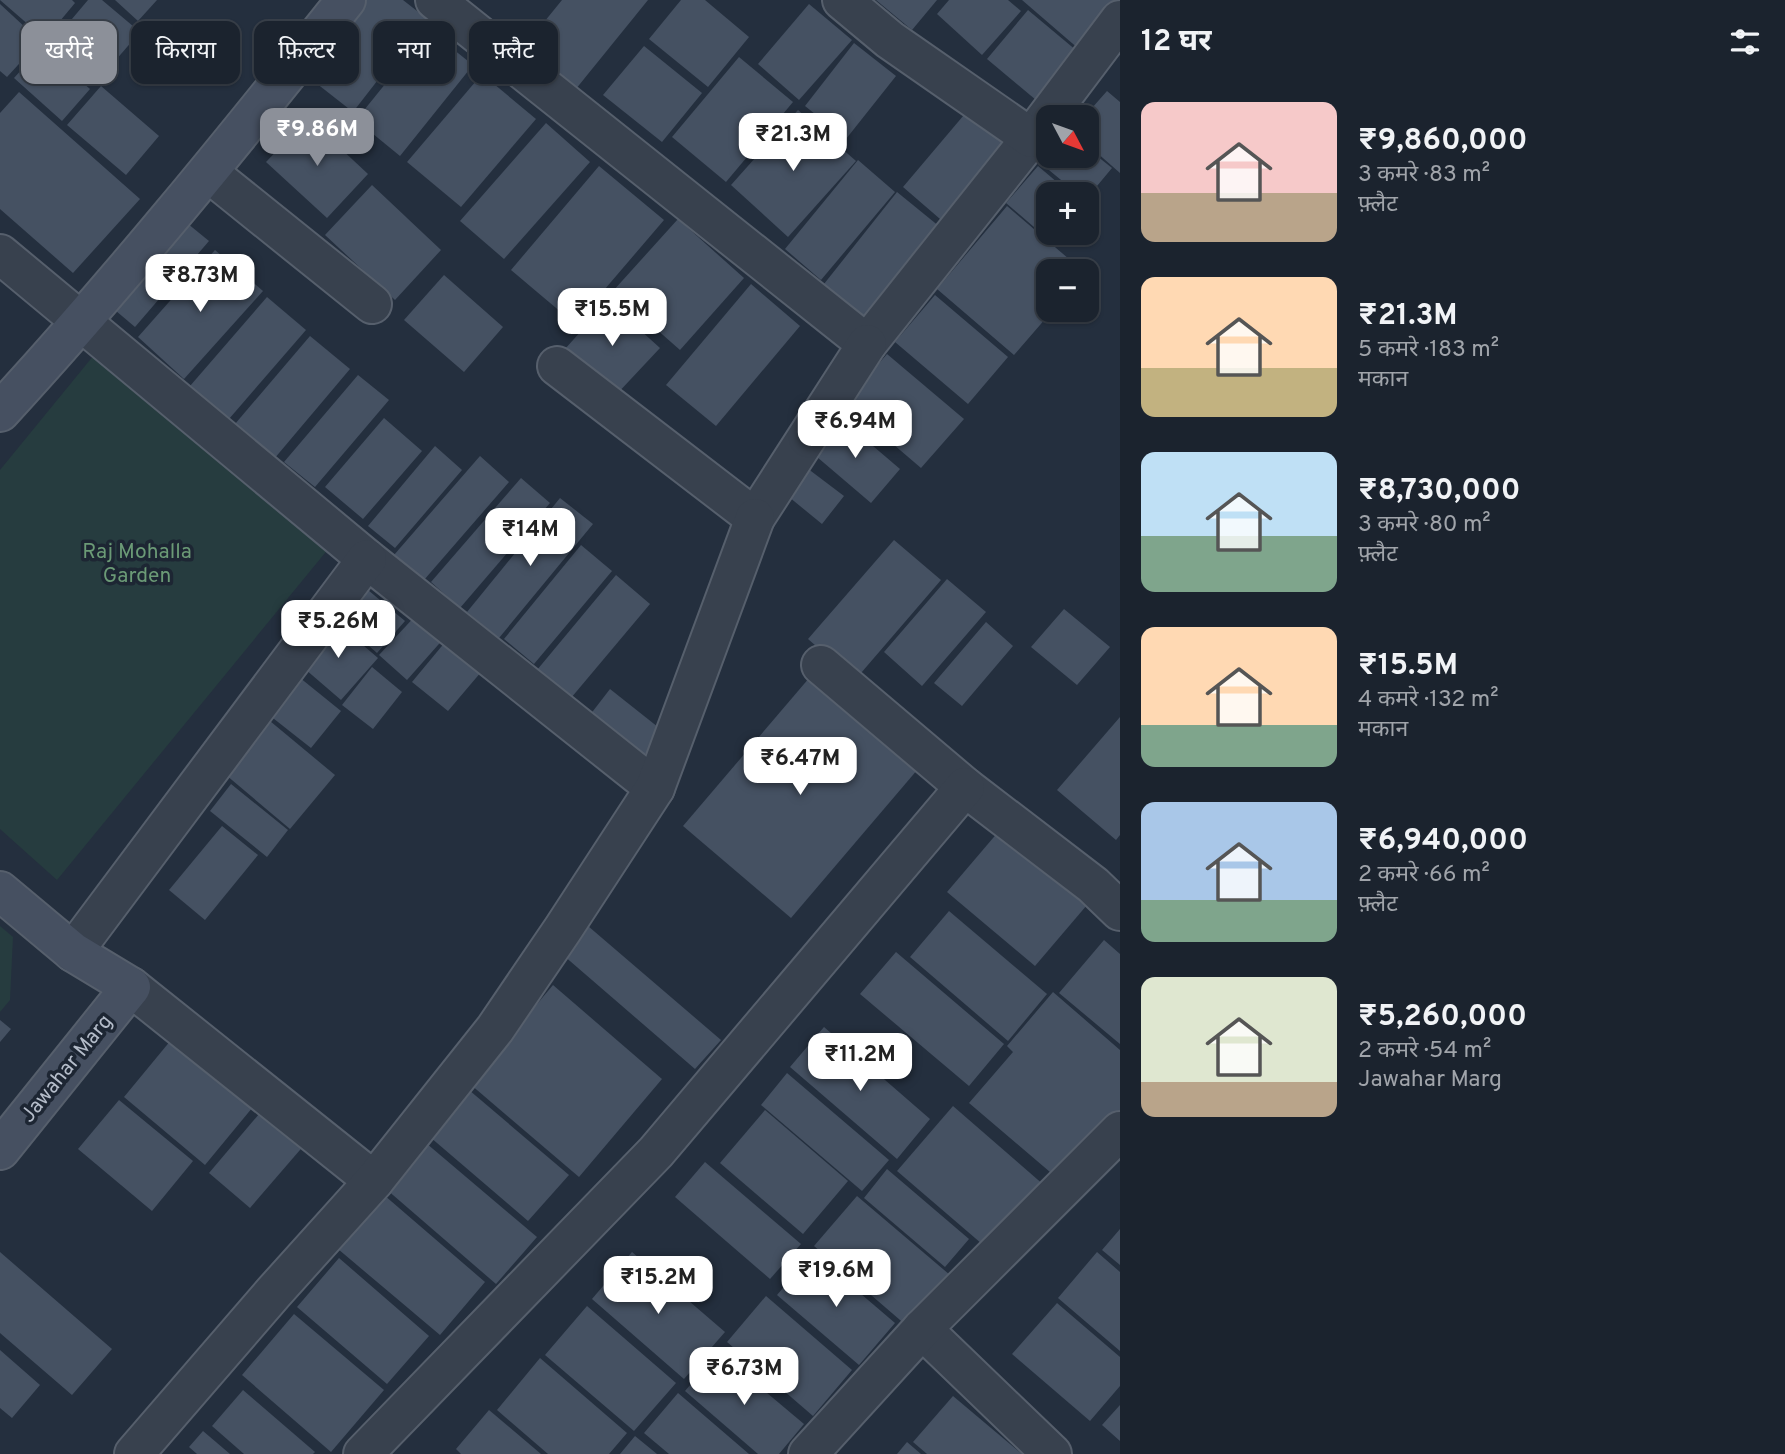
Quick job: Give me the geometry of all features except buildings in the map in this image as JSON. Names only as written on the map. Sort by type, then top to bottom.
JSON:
[{"type":"street","points":[[0,412],[83,321],[209,173],[346,0]]},
{"type":"street","points":[[435,0],[867,344]]},
{"type":"street","points":[[842,0],[890,40],[1031,138]]},
{"type":"street","points":[[134,1454],[374,1181],[495,1029],[564,929],[655,788],[755,519],[867,344],[1031,138],[1120,20]]},
{"type":"street","points":[[209,173],[372,304]]},
{"type":"street","points":[[0,254],[366,559],[655,788]]},
{"type":"street","points":[[558,366],[755,519]]},
{"type":"street","points":[[73,952],[366,559]]},
{"type":"street","points":[[821,665],[965,788],[1093,885],[1120,911]]},
{"type":"street","points":[[363,1454],[656,1152],[965,788]]},
{"type":"street","points":[[0,891],[73,952],[131,987],[374,1181]]},
{"type":"street","name":"Jawahar Marg","points":[[0,1150],[131,987]]},
{"type":"street","points":[[808,1454],[922,1329],[1120,1131]]},
{"type":"street","points":[[922,1329],[1052,1454]]},
{"type":"green space","name":"Raj Mohalla Garden","points":[[94,355],[334,542],[57,880],[0,829],[0,470]]},
{"type":"green space","points":[[0,926],[13,937],[10,1000],[0,1012]]}]
